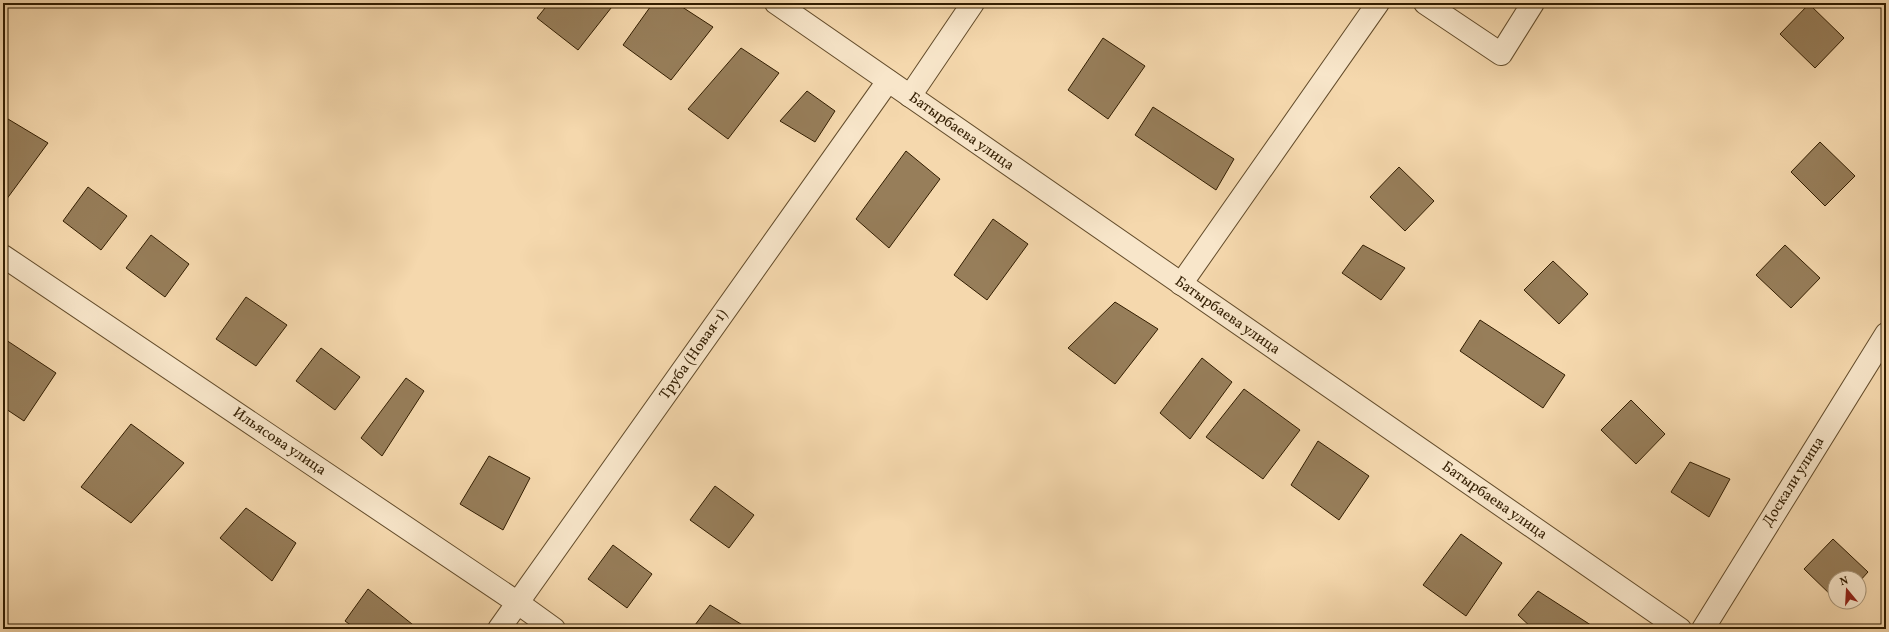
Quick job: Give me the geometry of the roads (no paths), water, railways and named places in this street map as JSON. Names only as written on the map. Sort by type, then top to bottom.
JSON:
[{"type":"street","name":"Батырбаева улица","points":[[776,3],[1680,629]]},
{"type":"street","points":[[910,96],[973,3]]},
{"type":"street","points":[[1181,284],[1378,3]]},
{"type":"street","points":[[1425,3],[1501,54],[1533,3]]},
{"type":"street","name":"Труба (Новая-1)","points":[[499,629],[888,81]]},
{"type":"street","name":"Ильясова улица","points":[[3,256],[518,603],[554,629]]},
{"type":"street","name":"Доскали улица","points":[[1703,629],[1886,334]]}]
